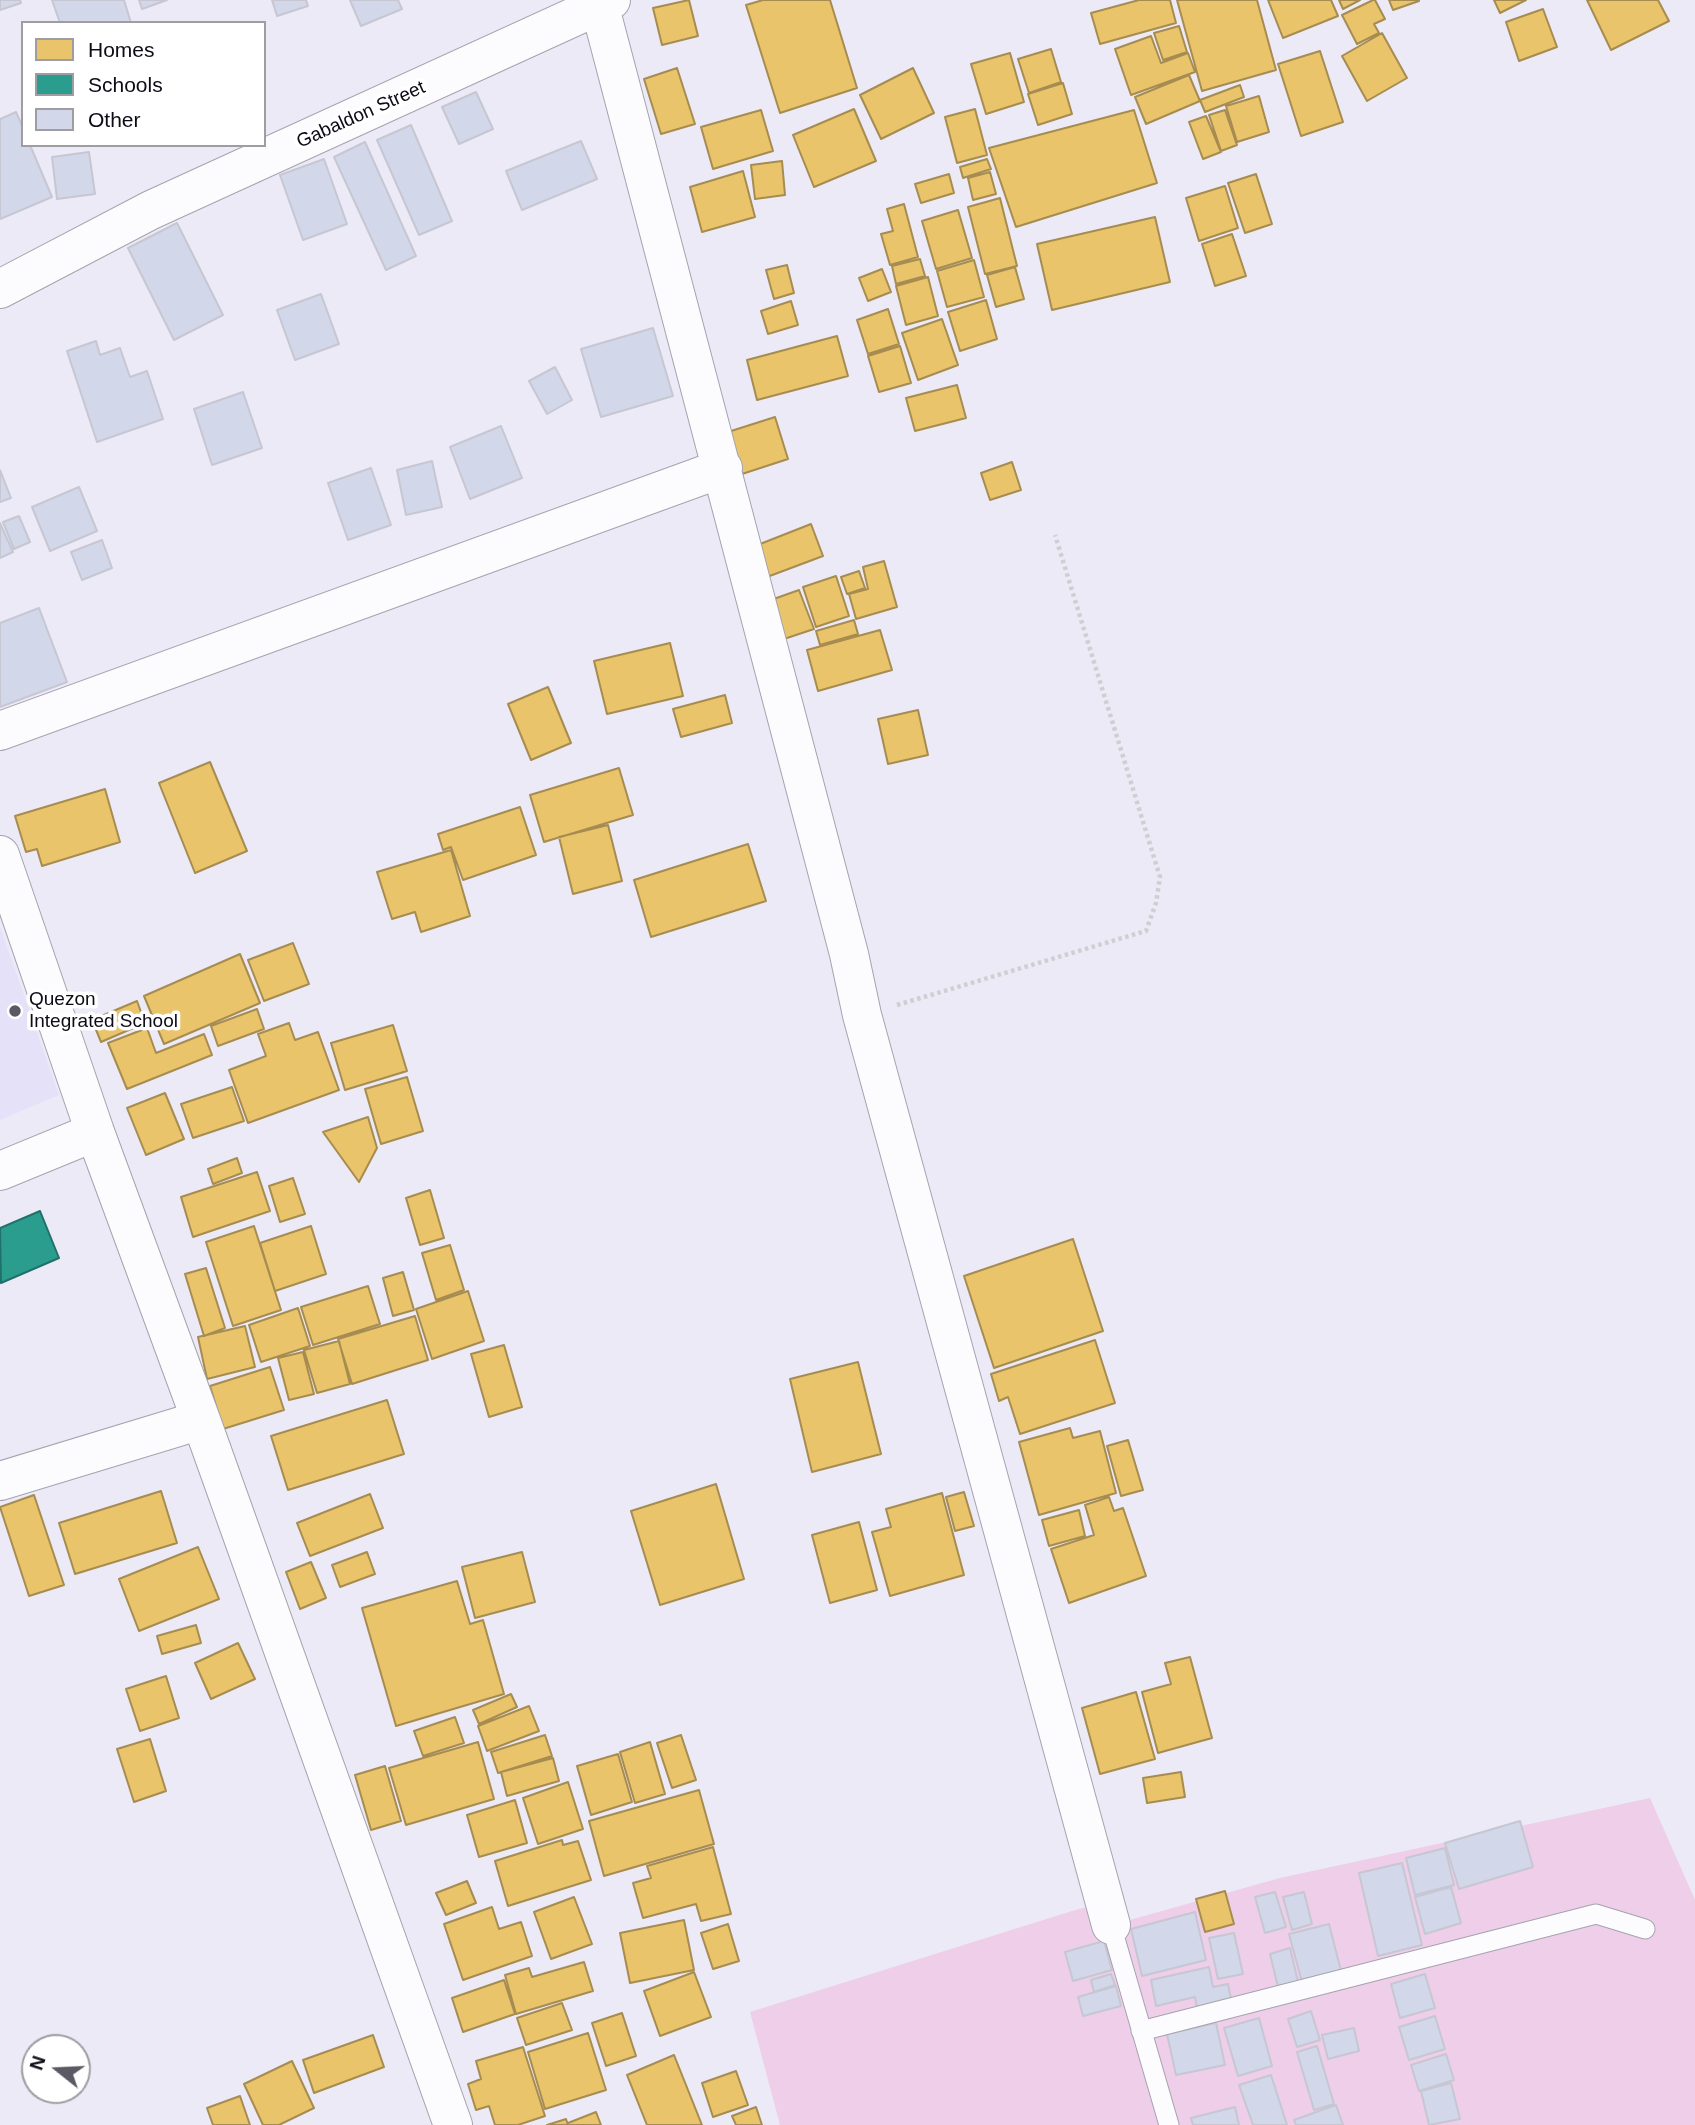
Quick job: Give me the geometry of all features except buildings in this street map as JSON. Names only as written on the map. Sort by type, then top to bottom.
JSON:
[{"type":"street","name":"Gabaldon Street","points":[[0,289],[151,211],[603,2]]},
{"type":"street","points":[[603,2],[849,954],[862,1015],[1111,1925]]},
{"type":"street","points":[[0,732],[723,468]]},
{"type":"street","points":[[0,855],[95,1132],[453,2125]]},
{"type":"street","points":[[0,1171],[95,1132]]},
{"type":"street","points":[[0,1481],[201,1420]]},
{"type":"lane","points":[[1142,2031],[1596,1914],[1645,1929]]},
{"type":"lane","points":[[1111,1925],[1168,2125]]},
{"type":"path","points":[[862,1015],[1146,931],[1156,903],[1160,877],[1055,535]]},
{"type":"shaded area","name":"Quezon Integrated School","points":[[0,927],[59,1095],[0,1120]]},
{"type":"shaded area","points":[[1650,1798],[1695,1900],[1695,2125],[780,2125],[750,2012],[1123,1897],[1130,1920],[1280,1878]]},
{"type":"place","name":"Quezon Integrated School","points":[[15,1011]]}]
